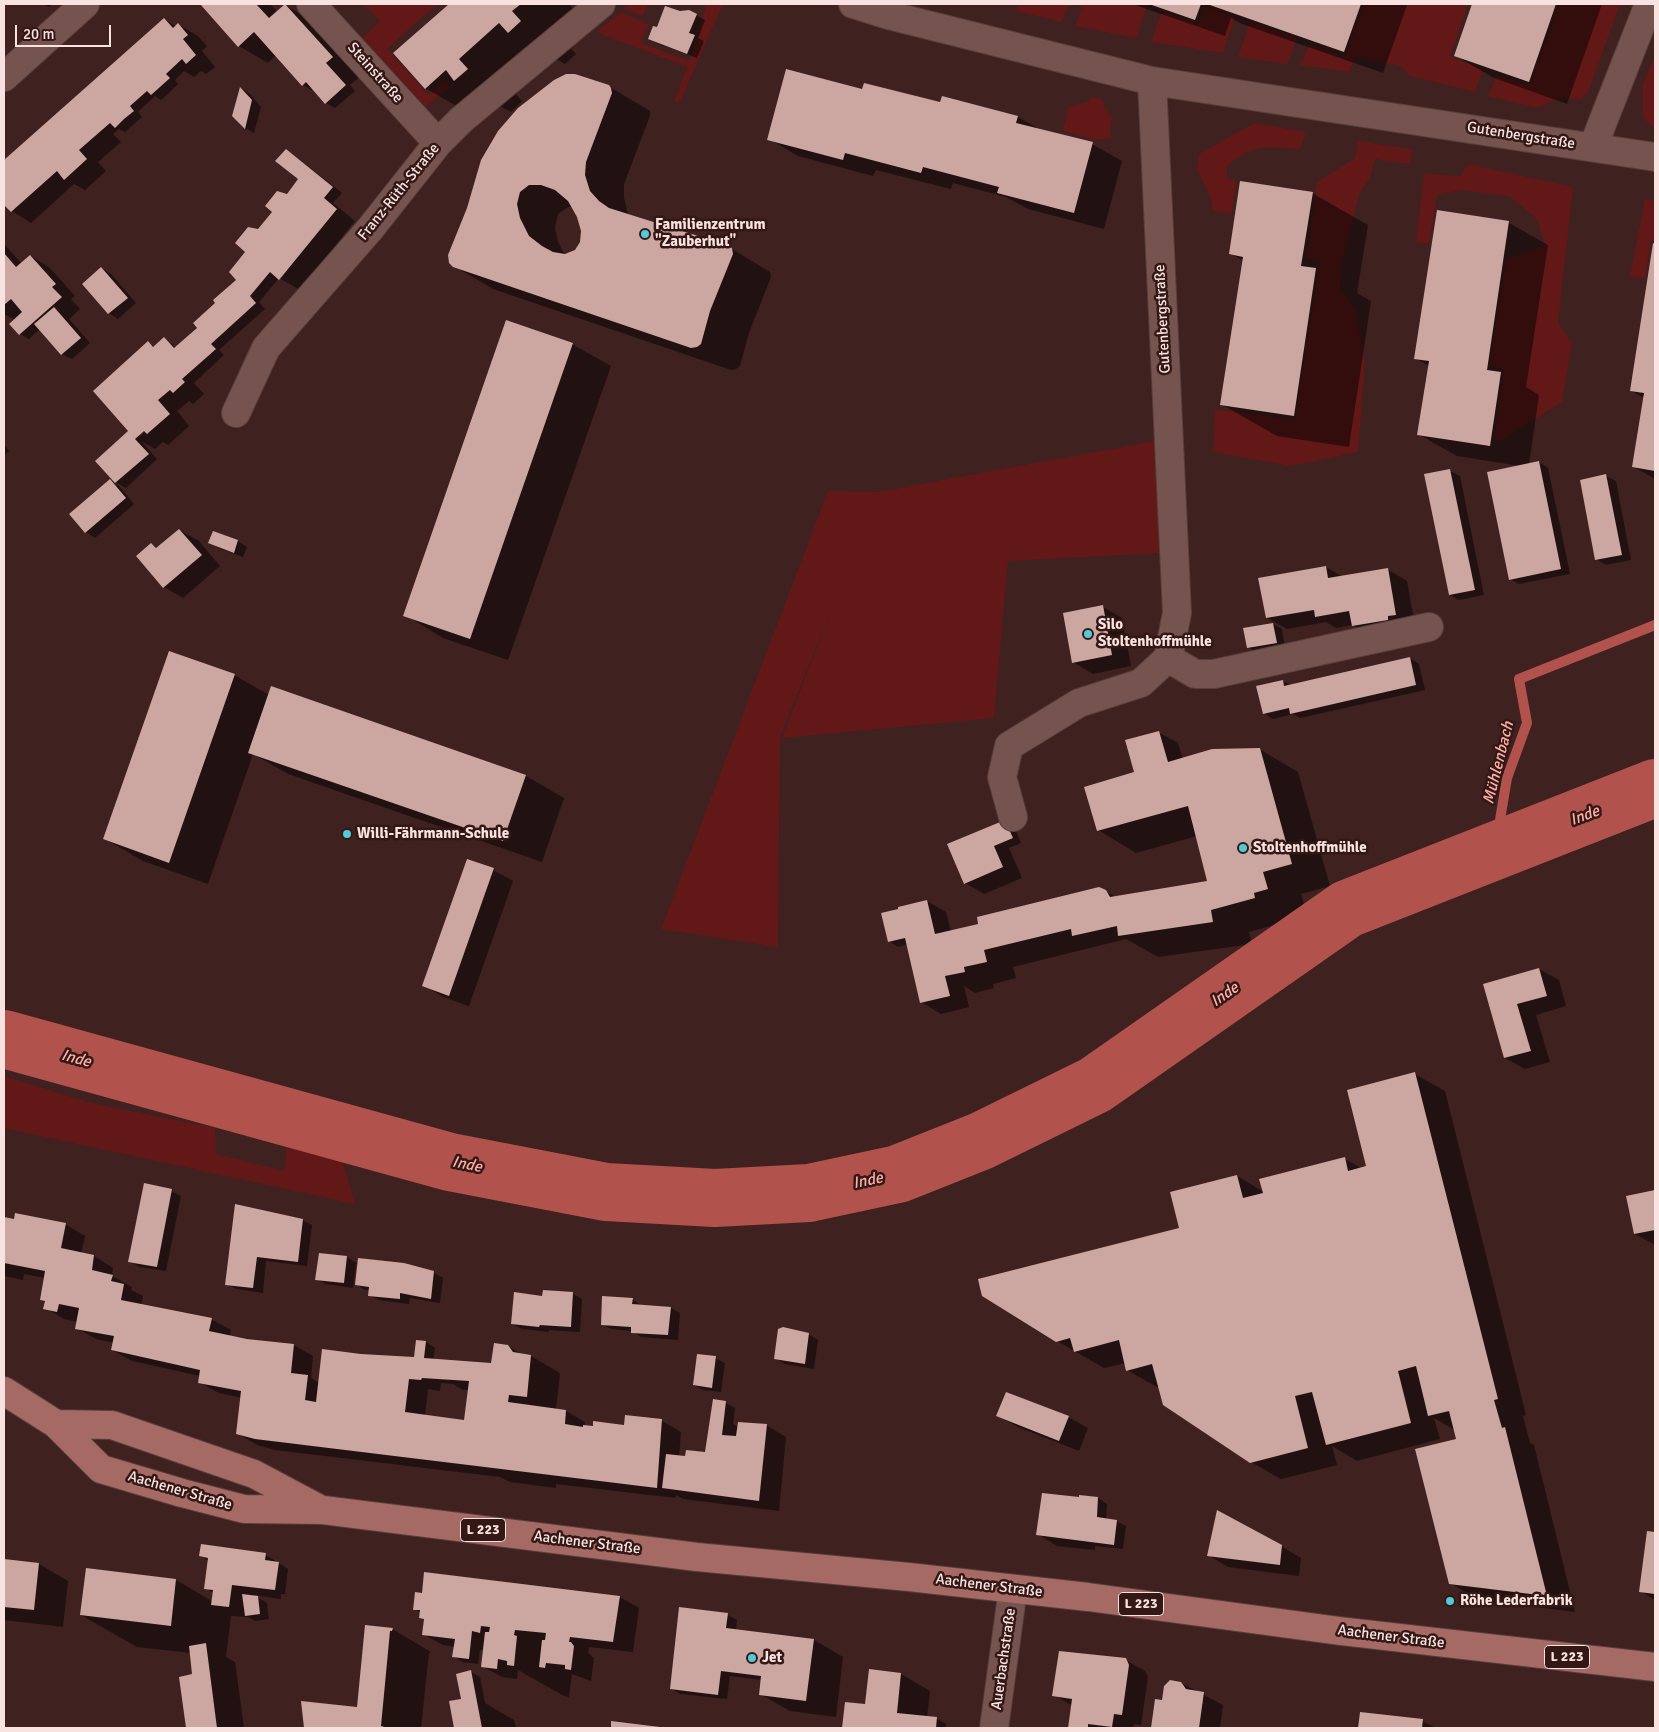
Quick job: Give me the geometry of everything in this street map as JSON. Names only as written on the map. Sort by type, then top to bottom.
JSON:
[{"type":"main road","name":"Aachener Straße","points":[[4,1391],[56,1424],[102,1468],[182,1493],[244,1509],[323,1510],[696,1557],[909,1577],[1088,1597],[1340,1631],[1655,1667]]},
{"type":"main road","name":"Aachener Straße","points":[[56,1424],[112,1425],[254,1474],[323,1510]]},
{"type":"street","points":[[4,77],[85,4]]},
{"type":"street","name":"Steinstraße","points":[[311,4],[438,143]]},
{"type":"street","name":"Franz-Rüth-Straße","points":[[236,413],[266,348],[370,229],[438,143],[461,120],[601,4]]},
{"type":"street","name":"Gutenbergstraße","points":[[853,4],[890,10],[1152,81],[1655,157]]},
{"type":"street","name":"Gutenbergstraße","points":[[1593,147],[1649,4]]},
{"type":"street","name":"Gutenbergstraße","points":[[1152,81],[1177,613],[1168,658]]},
{"type":"street","points":[[1013,817],[1002,776],[1009,746],[1079,703],[1141,683],[1168,658],[1196,674],[1214,674],[1429,627]]},
{"type":"street","name":"Auerbachstraße","points":[[994,1728],[1013,1589]]},
{"type":"shaded area","points":[[364,4],[437,4],[387,49],[428,95],[445,81],[450,87],[426,107],[362,38],[380,21]]},
{"type":"shaded area","points":[[630,4],[648,4],[643,16],[624,9]]},
{"type":"shaded area","points":[[707,4],[723,4],[679,104],[674,102],[687,67],[596,32],[621,12],[649,24],[641,43],[689,61],[701,30],[698,29]]},
{"type":"shaded area","points":[[1019,4],[1069,4],[1062,22],[1016,11]]},
{"type":"shaded area","points":[[1083,4],[1147,5],[1136,38],[1075,26]]},
{"type":"shaded area","points":[[1364,4],[1468,4],[1450,57],[1483,69],[1475,92],[1410,76],[1401,66],[1355,57],[1349,72],[1300,65],[1310,44],[1345,58]]},
{"type":"shaded area","points":[[1559,4],[1620,4],[1588,92],[1582,99],[1558,98],[1538,108],[1488,96],[1497,75],[1530,85]]},
{"type":"shaded area","points":[[1205,6],[1235,17],[1223,53],[1151,42],[1162,11],[1198,24]]},
{"type":"shaded area","points":[[1250,22],[1297,38],[1287,64],[1238,57]]},
{"type":"shaded area","points":[[1655,55],[1655,129],[1643,118],[1643,84]]},
{"type":"shaded area","points":[[1091,96],[1101,99],[1112,119],[1110,132],[1113,138],[1095,140],[1063,131],[1068,107],[1089,102]]},
{"type":"shaded area","points":[[1254,123],[1306,132],[1300,149],[1261,148],[1245,154],[1227,166],[1227,178],[1236,180],[1232,214],[1213,211],[1211,198],[1197,170],[1199,154]]},
{"type":"shaded area","points":[[1358,141],[1412,149],[1410,164],[1375,159],[1370,178],[1359,194],[1341,266],[1340,287],[1356,311],[1365,364],[1358,452],[1291,466],[1213,452],[1215,409],[1295,420],[1320,260],[1307,258],[1317,182],[1355,158]]},
{"type":"shaded area","points":[[1468,164],[1573,187],[1558,323],[1572,343],[1562,402],[1496,443],[1494,436],[1504,371],[1490,365],[1506,259],[1545,245],[1537,219],[1509,196],[1461,190],[1437,195],[1429,244],[1416,242],[1424,174],[1460,176]]},
{"type":"shaded area","points":[[1645,199],[1655,201],[1655,240],[1651,240],[1645,279],[1630,276]]},
{"type":"shaded area","points":[[1155,441],[1161,553],[1008,561],[994,718],[782,738],[833,606],[780,737],[778,947],[661,929],[828,491],[878,492]]},
{"type":"shaded area","points":[[4,1076],[91,1103],[215,1128],[216,1154],[284,1171],[287,1144],[341,1156],[355,1204],[4,1128]]},
{"type":"building","points":[[200,4],[256,4],[269,18],[285,4],[333,57],[326,63],[346,85],[325,104],[306,82],[302,86],[254,32],[238,47]]},
{"type":"building","points":[[449,4],[521,4],[512,11],[521,21],[508,33],[499,23],[459,59],[468,69],[454,81],[446,70],[425,89],[393,53]]},
{"type":"building","points":[[1149,4],[1201,4],[1195,20]]},
{"type":"building","points":[[1207,4],[1361,4],[1344,52]]},
{"type":"building","points":[[1472,4],[1556,4],[1529,82],[1454,56]]},
{"type":"building","points":[[665,6],[680,11],[689,10],[697,14],[689,33],[695,35],[687,54],[648,39],[653,26],[657,27]]},
{"type":"building","points":[[164,18],[173,28],[178,23],[188,35],[183,39],[196,55],[186,64],[182,59],[166,74],[170,78],[151,95],[147,91],[130,106],[134,111],[115,128],[110,123],[79,150],[87,159],[64,180],[57,171],[11,212],[4,205],[4,160]]},
{"type":"building","points":[[786,69],[862,89],[864,83],[940,102],[942,96],[1018,116],[1016,123],[1093,142],[1074,213],[997,193],[999,187],[923,167],[921,173],[845,153],[843,160],[767,140]]},
{"type":"building","points":[[566,74],[575,74],[609,85],[611,88],[612,93],[586,162],[585,175],[590,191],[599,201],[609,208],[732,248],[733,254],[710,311],[701,344],[697,347],[691,348],[453,267],[449,263],[448,255],[467,208],[481,160],[498,131],[518,108],[554,80]],"holes":[[[529,185],[541,185],[555,190],[568,201],[577,217],[581,231],[580,242],[575,250],[565,254],[553,252],[529,236],[520,218],[517,204],[520,192]]]},
{"type":"building","points":[[240,87],[252,100],[245,129],[232,116]]},
{"type":"building","points":[[286,149],[333,187],[324,198],[337,209],[279,280],[270,272],[250,296],[256,303],[211,344],[216,349],[182,379],[185,382],[173,393],[170,390],[158,400],[170,414],[147,434],[144,431],[135,439],[149,454],[115,483],[95,461],[128,431],[93,391],[148,341],[153,347],[164,337],[174,348],[197,328],[193,323],[215,303],[213,300],[236,280],[229,272],[245,252],[235,243],[248,227],[258,229],[272,212],[265,206],[277,191],[287,194],[298,179],[275,161]]},
{"type":"building","points":[[1240,181],[1313,192],[1301,266],[1316,268],[1294,416],[1220,405],[1243,257],[1229,254]]},
{"type":"building","points":[[1437,210],[1509,221],[1487,370],[1501,372],[1490,446],[1417,435],[1429,361],[1414,359]]},
{"type":"building","points":[[1653,243],[1655,244],[1655,471],[1632,467],[1644,393],[1630,391]]},
{"type":"building","points":[[4,253],[16,267],[30,255],[56,284],[52,287],[62,297],[19,335],[9,324],[22,312],[11,299],[4,305]]},
{"type":"building","points":[[101,267],[128,298],[108,314],[82,284]]},
{"type":"building","points":[[54,307],[81,338],[61,355],[34,324]]},
{"type":"building","points":[[506,320],[573,343],[470,639],[403,616]]},
{"type":"building","points":[[1539,461],[1561,569],[1509,580],[1487,472]]},
{"type":"building","points":[[1450,469],[1475,590],[1449,595],[1424,474]]},
{"type":"building","points":[[1606,474],[1622,555],[1595,560],[1580,480]]},
{"type":"building","points":[[110,479],[126,498],[85,533],[69,514]]},
{"type":"building","points":[[179,529],[202,555],[163,588],[136,556],[151,543],[156,548]]},
{"type":"building","points":[[213,531],[238,540],[234,553],[208,543]]},
{"type":"building","points":[[1326,566],[1328,578],[1388,568],[1396,615],[1388,616],[1388,620],[1352,626],[1349,611],[1315,617],[1314,610],[1266,618],[1258,578]]},
{"type":"building","name":"Silo Stoltenhoffmühle","points":[[1103,605],[1112,655],[1072,663],[1063,613]]},
{"type":"building","points":[[1273,623],[1277,643],[1247,648],[1243,628]]},
{"type":"building","points":[[169,651],[235,674],[169,863],[103,839]]},
{"type":"building","points":[[1410,657],[1416,685],[1290,714],[1289,708],[1263,714],[1256,686],[1283,680],[1284,686]]},
{"type":"building","points":[[271,686],[526,775],[503,841],[248,753]]},
{"type":"building","name":"Stoltenhoffmühle","points":[[1159,731],[1168,762],[1212,749],[1260,748],[1292,864],[1263,872],[1268,889],[1254,893],[1255,898],[1211,910],[1213,922],[1118,936],[1117,926],[1072,936],[1071,929],[984,950],[987,962],[964,967],[965,972],[945,976],[950,996],[920,1003],[905,938],[888,942],[881,913],[927,900],[935,934],[978,924],[977,917],[1099,887],[1106,890],[1110,897],[1207,881],[1188,806],[1097,831],[1084,787],[1134,772],[1125,740]]},
{"type":"building","points":[[1005,820],[1013,838],[994,846],[1003,867],[964,884],[947,844]]},
{"type":"building","points":[[467,859],[494,868],[449,996],[422,986]]},
{"type":"building","points":[[1539,968],[1547,996],[1517,1004],[1531,1051],[1504,1058],[1483,984]]},
{"type":"building","points":[[1415,1072],[1498,1399],[1494,1400],[1502,1428],[1505,1427],[1547,1596],[1449,1584],[1415,1449],[1456,1439],[1449,1411],[1428,1416],[1416,1366],[1398,1371],[1411,1423],[1326,1445],[1312,1392],[1295,1396],[1308,1448],[1250,1463],[1163,1405],[1152,1364],[1126,1371],[1119,1340],[1074,1352],[1070,1338],[1056,1342],[982,1296],[978,1279],[1179,1228],[1170,1192],[1237,1175],[1243,1198],[1263,1193],[1259,1179],[1345,1157],[1348,1171],[1366,1166],[1347,1090]]},
{"type":"building","points":[[144,1183],[172,1189],[157,1267],[128,1262]]},
{"type":"building","points":[[1655,1190],[1655,1230],[1634,1234],[1626,1196]]},
{"type":"building","points":[[235,1204],[303,1219],[298,1262],[257,1257],[253,1288],[225,1285]]},
{"type":"building","points":[[15,1213],[66,1223],[61,1248],[94,1255],[92,1270],[113,1275],[111,1281],[124,1284],[121,1300],[212,1318],[209,1331],[247,1339],[294,1344],[291,1373],[308,1375],[305,1400],[316,1402],[322,1349],[361,1354],[414,1357],[416,1340],[426,1341],[424,1358],[491,1363],[494,1343],[508,1345],[513,1352],[531,1355],[527,1397],[509,1395],[508,1402],[566,1410],[565,1424],[583,1427],[583,1425],[593,1426],[593,1421],[624,1425],[625,1415],[662,1419],[657,1488],[255,1439],[236,1434],[241,1391],[198,1383],[200,1370],[111,1350],[114,1336],[75,1329],[79,1308],[59,1304],[57,1312],[43,1309],[45,1301],[40,1300],[45,1271],[4,1263],[4,1217],[14,1219]],"holes":[[[409,1379],[469,1381],[464,1420],[405,1412]]]},
{"type":"building","points":[[319,1253],[347,1256],[344,1283],[315,1280]]},
{"type":"building","points":[[358,1258],[404,1263],[434,1271],[431,1299],[400,1293],[400,1299],[368,1296],[369,1287],[355,1285]]},
{"type":"building","points":[[543,1290],[573,1292],[571,1327],[540,1325],[539,1327],[511,1324],[514,1292],[542,1296]]},
{"type":"building","points":[[602,1296],[633,1298],[632,1304],[671,1307],[668,1335],[631,1333],[631,1327],[601,1325]]},
{"type":"building","points":[[783,1327],[809,1333],[805,1364],[774,1359],[778,1329]]},
{"type":"building","points":[[697,1354],[716,1356],[712,1388],[693,1385]]},
{"type":"building","points":[[1006,1392],[1069,1416],[1059,1441],[996,1416]]},
{"type":"building","points":[[713,1399],[726,1401],[722,1435],[736,1436],[738,1422],[767,1424],[759,1501],[662,1488],[666,1454],[685,1456],[686,1450],[705,1452]]},
{"type":"building","points":[[1042,1493],[1098,1497],[1097,1517],[1117,1520],[1114,1545],[1036,1535]]},
{"type":"building","points":[[1217,1510],[1282,1545],[1280,1565],[1207,1556]]},
{"type":"building","points":[[1647,1531],[1655,1532],[1655,1594],[1639,1592]]},
{"type":"building","points":[[201,1544],[266,1553],[265,1560],[279,1562],[275,1590],[232,1585],[229,1607],[211,1605],[213,1590],[204,1589],[208,1558],[199,1556]]},
{"type":"building","points":[[4,1559],[39,1563],[34,1610],[4,1607]]},
{"type":"building","points":[[86,1568],[176,1579],[171,1626],[80,1615]]},
{"type":"building","points":[[424,1572],[620,1596],[613,1642],[570,1637],[569,1642],[574,1646],[571,1670],[565,1669],[565,1665],[546,1663],[545,1668],[539,1667],[542,1640],[545,1640],[546,1633],[515,1630],[514,1635],[517,1636],[514,1666],[507,1665],[507,1661],[498,1659],[497,1669],[481,1667],[485,1632],[489,1632],[490,1627],[481,1626],[480,1633],[472,1631],[469,1659],[452,1657],[455,1639],[422,1635],[424,1619],[419,1618],[420,1610],[413,1610],[415,1592],[422,1593]]},
{"type":"building","points":[[242,1594],[258,1596],[260,1614],[245,1616]]},
{"type":"building","points":[[679,1607],[728,1613],[726,1628],[814,1639],[806,1701],[759,1695],[761,1676],[721,1671],[718,1695],[670,1689]]},
{"type":"building","points":[[365,1625],[393,1628],[390,1631],[381,1726],[388,1728],[304,1728],[301,1701],[357,1707]]},
{"type":"building","points":[[206,1643],[217,1728],[186,1728],[179,1677],[192,1674],[189,1646]]},
{"type":"building","points":[[1059,1651],[1126,1658],[1129,1665],[1122,1715],[1114,1714],[1112,1727],[1088,1724],[1088,1728],[1068,1728],[1072,1699],[1052,1696]]},
{"type":"building","points":[[869,1669],[901,1673],[897,1713],[937,1717],[936,1728],[842,1728],[845,1702],[865,1704]]},
{"type":"building","points":[[471,1670],[482,1728],[454,1728],[449,1701],[461,1699],[456,1674]]},
{"type":"building","points":[[1170,1680],[1181,1682],[1186,1689],[1204,1692],[1199,1728],[1151,1728],[1155,1699],[1162,1700],[1164,1686]]},
{"type":"building","points":[[1360,1712],[1423,1719],[1422,1728],[1358,1728]]},
{"type":"building","points":[[611,1721],[660,1727],[611,1728]]},
{"type":"waterway","name":"Mühlenbach","points":[[1495,850],[1507,778],[1527,723],[1519,679],[1655,625]]},
{"type":"waterway","name":"Inde","points":[[4,1039],[450,1162],[606,1192],[715,1198],[809,1193],[898,1174],[981,1141],[1095,1085],[1347,909],[1655,788]]},
{"type":"place","name":"Familienzentrum \"Zauberhut\"","points":[[645,234]]},
{"type":"place","name":"Silo Stoltenhoffmühle","points":[[1088,634]]},
{"type":"place","name":"Willi-Fährmann-Schule","points":[[347,834]]},
{"type":"place","name":"Stoltenhoffmühle","points":[[1243,848]]},
{"type":"place","name":"Röhe Lederfabrik","points":[[1450,1601]]},
{"type":"place","name":"Jet","points":[[752,1658]]}]
